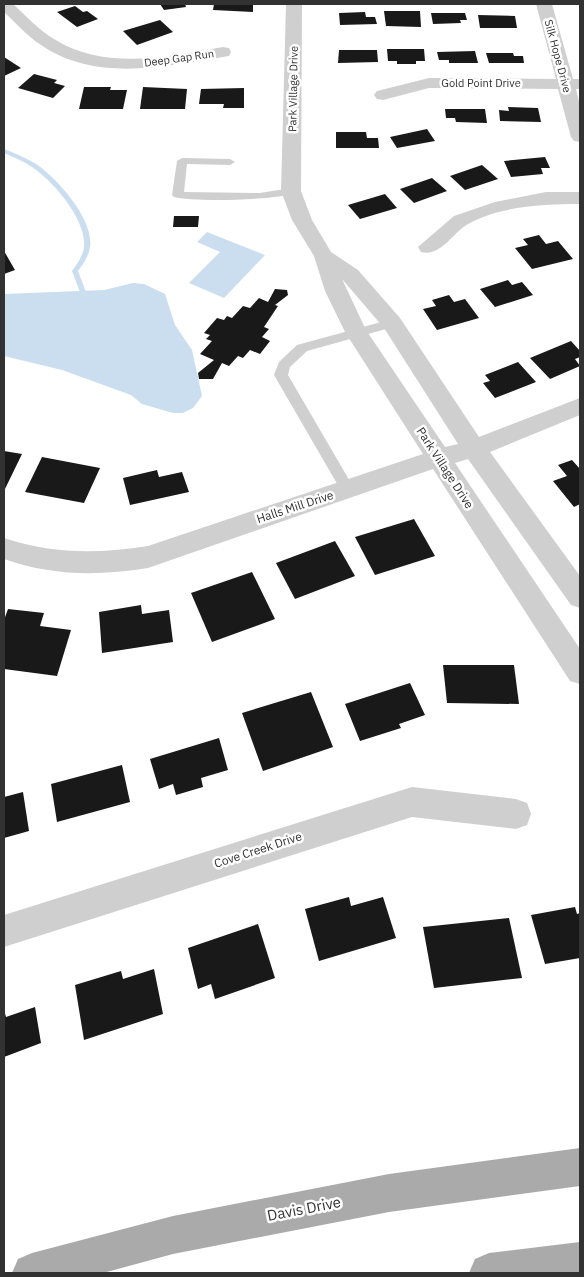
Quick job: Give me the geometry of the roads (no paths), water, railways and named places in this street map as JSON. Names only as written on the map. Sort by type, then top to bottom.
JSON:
[{"type":"main road","name":"Davis Drive","points":[[32,1273],[173,1235],[389,1192],[580,1168]]},
{"type":"main road","points":[[489,1273],[580,1260]]},
{"type":"street","name":"Deep Gap Run","points":[[4,4],[47,42],[74,55],[94,60],[141,63],[223,52]]},
{"type":"street","name":"Park Village Drive","points":[[294,4],[291,192],[302,220],[324,256],[336,291],[356,332],[580,672]]},
{"type":"street","name":"Silk Hope Drive","points":[[544,4],[573,84],[580,137]]},
{"type":"street","name":"Gold Point Drive","points":[[383,95],[429,83],[573,84]]},
{"type":"street","points":[[428,247],[461,220],[502,206],[546,198],[580,198]]},
{"type":"street","name":"Park Village Drive","points":[[324,256],[351,275],[392,323],[474,449],[580,597]]},
{"type":"street","name":"Halls Mill Drive","points":[[4,549],[50,563],[114,564],[148,558],[438,458],[474,449],[580,406]]},
{"type":"street","name":"Cove Creek Drive","points":[[4,931],[412,802],[516,814]]},
{"type":"lane","points":[[230,162],[182,161],[178,195],[260,196],[291,192]]},
{"type":"lane","points":[[348,490],[281,376],[284,365],[302,348],[392,323]]},
{"type":"water","points":[[207,232],[265,255],[224,298],[189,283],[220,252],[197,242]]},
{"type":"water","points":[[133,283],[144,284],[165,294],[175,325],[192,350],[202,396],[193,408],[183,413],[173,413],[142,404],[131,395],[62,370],[4,356],[4,294],[104,290]]},
{"type":"waterway","points":[[4,151],[43,172],[60,189],[80,219],[87,240],[87,248],[84,257],[75,271],[86,300]]}]
